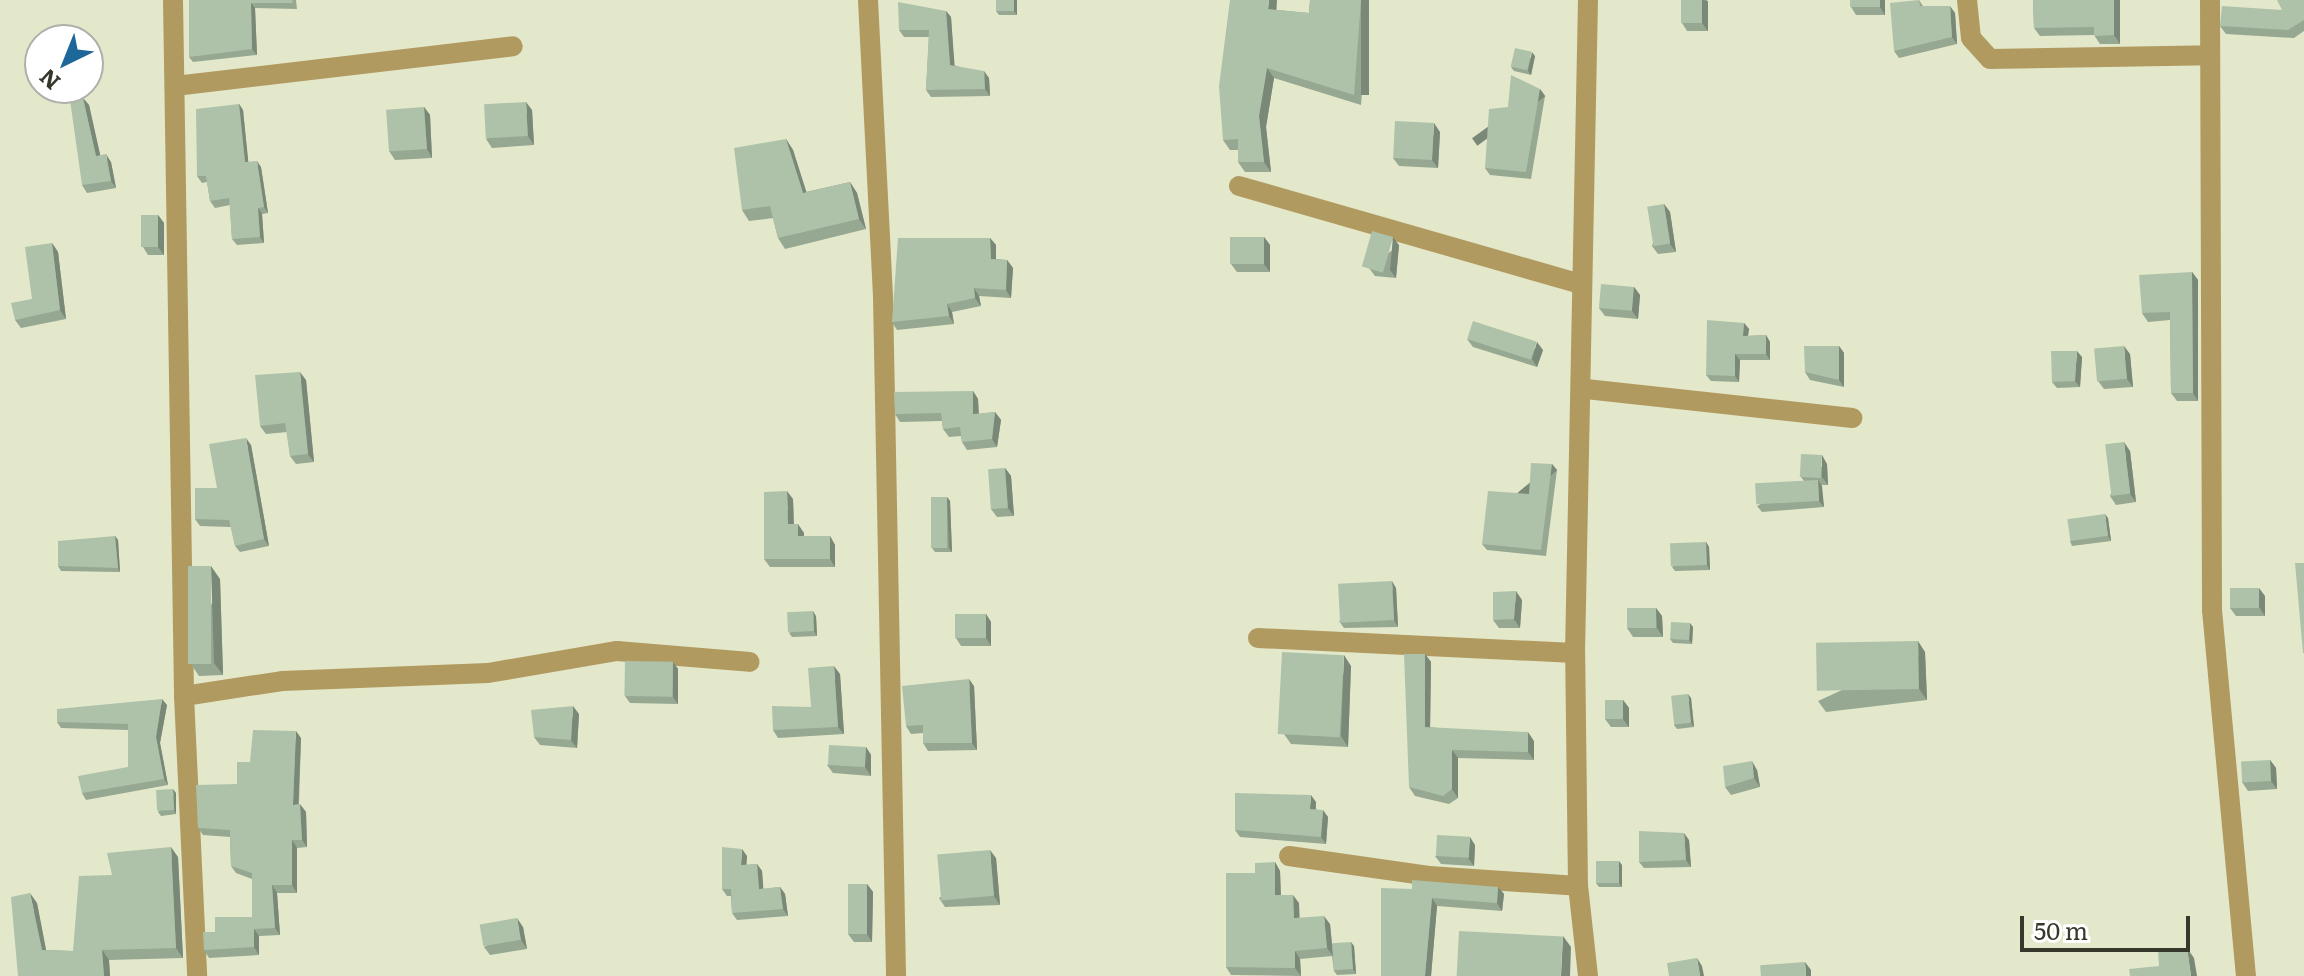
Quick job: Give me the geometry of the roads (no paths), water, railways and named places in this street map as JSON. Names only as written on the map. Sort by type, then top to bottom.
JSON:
[{"type":"street","points":[[173,0],[184,696],[197,976]]},
{"type":"street","points":[[868,0],[883,297],[896,976]]},
{"type":"street","points":[[1588,0],[1580,284],[1586,389],[1575,653],[1578,886],[1588,976]]},
{"type":"street","points":[[1967,0],[1971,38],[1990,59],[2210,55]]},
{"type":"street","points":[[2210,0],[2212,610],[2246,976]]},
{"type":"street","points":[[175,86],[513,46]]},
{"type":"street","points":[[1239,186],[1580,284]]},
{"type":"street","points":[[1586,389],[1852,418]]},
{"type":"street","points":[[1258,638],[1575,653]]},
{"type":"street","points":[[184,696],[282,681],[488,673],[617,651],[750,662]]},
{"type":"street","points":[[1289,856],[1429,876],[1578,886]]}]
